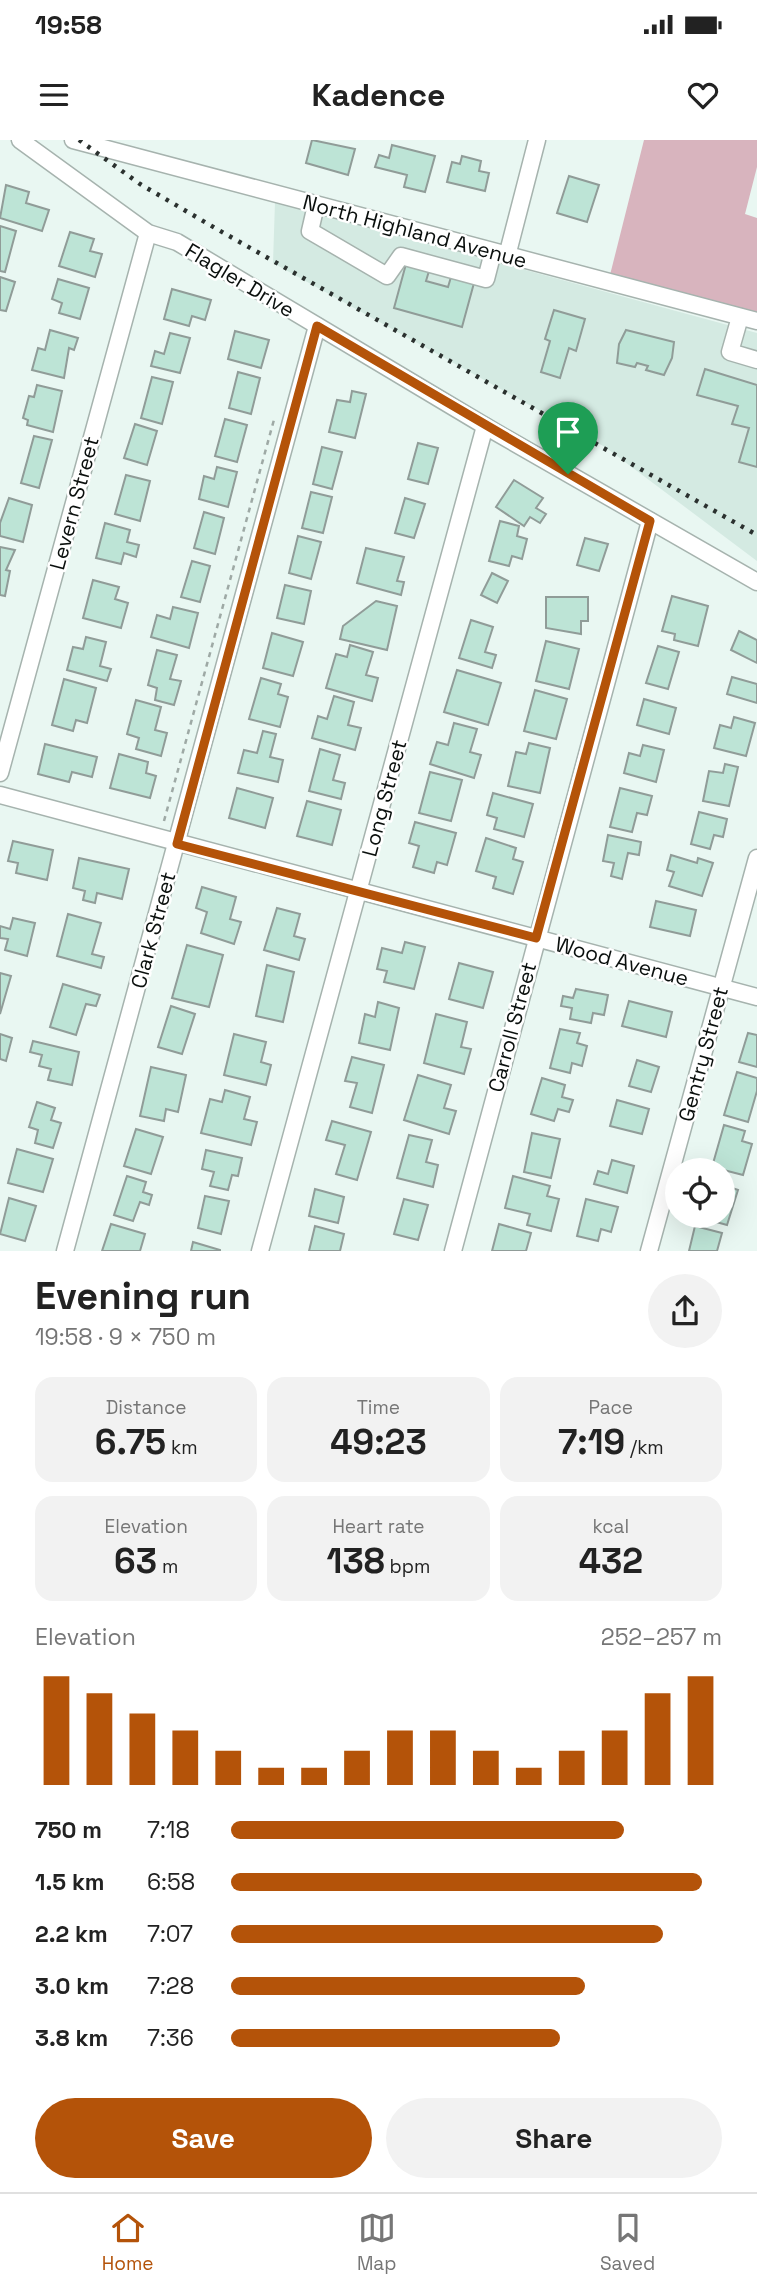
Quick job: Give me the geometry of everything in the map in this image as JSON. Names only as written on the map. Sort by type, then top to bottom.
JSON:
[{"type":"street","name":"Flagler Drive","points":[[20,140],[148,233],[177,242],[485,426],[757,582]]},
{"type":"street","name":"North Highland Avenue","points":[[73,140],[757,321]]},
{"type":"street","points":[[316,205],[310,231],[387,276],[401,256],[485,279],[500,254],[537,140]]},
{"type":"street","name":"Levern Street","points":[[0,773],[148,233]]},
{"type":"street","points":[[740,317],[730,352],[757,360]]},
{"type":"street","name":"Clark Street","points":[[65,1251],[317,326]]},
{"type":"street","name":"Long Street","points":[[260,1251],[485,426]]},
{"type":"street","name":"Carroll Street","points":[[453,1251],[650,521]]},
{"type":"street","name":"Wood Avenue","points":[[0,795],[757,997]]},
{"type":"street","name":"Gentry Street","points":[[649,1251],[757,858]]},
{"type":"shaded area","points":[[644,140],[757,140],[757,167],[745,214],[757,218],[757,313],[610,275]]},
{"type":"shaded area","points":[[275,202],[757,333],[757,561],[605,447],[273,263]]},
{"type":"building","points":[[312,140],[355,149],[348,175],[306,163]]},
{"type":"building","points":[[392,145],[435,156],[425,192],[404,187],[407,175],[375,167],[379,155],[389,158]]},
{"type":"building","points":[[462,156],[481,161],[479,171],[489,173],[485,191],[447,182],[452,162],[460,164]]},
{"type":"building","points":[[569,176],[599,185],[587,222],[557,213]]},
{"type":"building","points":[[6,185],[29,192],[26,203],[49,210],[42,231],[0,218]]},
{"type":"building","points":[[0,226],[16,231],[5,272],[0,271]]},
{"type":"building","points":[[70,232],[94,239],[90,251],[102,254],[95,277],[59,266]]},
{"type":"building","points":[[406,264],[429,271],[426,281],[448,287],[451,277],[474,283],[462,327],[394,308]]},
{"type":"building","points":[[0,277],[15,282],[6,311],[0,310]]},
{"type":"building","points":[[58,279],[89,288],[80,319],[59,313],[62,303],[52,299]]},
{"type":"building","points":[[172,289],[211,300],[205,320],[192,316],[189,326],[164,319]]},
{"type":"building","points":[[554,310],[585,319],[576,351],[569,348],[560,378],[541,372],[550,341],[545,339]]},
{"type":"building","points":[[50,330],[78,338],[74,350],[69,348],[64,378],[32,370],[38,348],[45,350]]},
{"type":"building","points":[[626,330],[674,342],[672,358],[664,375],[646,370],[648,366],[637,363],[635,367],[617,363],[619,344]]},
{"type":"building","points":[[235,331],[269,340],[261,368],[228,359]]},
{"type":"building","points":[[170,333],[190,338],[180,373],[151,366],[155,351],[164,354]]},
{"type":"building","points":[[705,369],[757,385],[757,467],[739,462],[749,428],[732,424],[738,406],[697,395]]},
{"type":"building","points":[[238,372],[260,378],[251,414],[229,408]]},
{"type":"building","points":[[152,377],[173,382],[162,424],[141,418]]},
{"type":"building","points":[[37,385],[62,391],[53,432],[27,425],[28,420],[23,418],[29,396],[34,397]]},
{"type":"building","points":[[352,391],[366,394],[355,438],[329,432],[337,400],[350,402]]},
{"type":"building","points":[[225,419],[247,425],[237,462],[215,456]]},
{"type":"building","points":[[135,424],[157,431],[147,465],[124,458]]},
{"type":"building","points":[[34,436],[52,440],[39,488],[21,483]]},
{"type":"building","points":[[418,443],[438,448],[428,484],[408,479]]},
{"type":"building","points":[[322,447],[342,452],[332,489],[313,484]]},
{"type":"building","points":[[217,467],[237,472],[228,507],[199,499],[204,476],[214,479]]},
{"type":"building","points":[[126,475],[150,481],[140,521],[115,514]]},
{"type":"building","points":[[514,480],[543,498],[536,508],[546,514],[540,523],[530,517],[524,526],[496,507]]},
{"type":"building","points":[[311,492],[332,497],[323,533],[302,528]]},
{"type":"building","points":[[9,498],[32,505],[23,542],[0,536],[0,523]]},
{"type":"building","points":[[405,498],[425,504],[414,538],[395,533]]},
{"type":"building","points":[[204,512],[224,518],[215,554],[194,548]]},
{"type":"building","points":[[500,521],[519,526],[517,536],[527,539],[522,559],[512,556],[509,566],[489,561]]},
{"type":"building","points":[[105,523],[130,530],[127,542],[139,545],[136,557],[124,553],[121,564],[96,558]]},
{"type":"building","points":[[298,536],[321,542],[311,579],[289,573]]},
{"type":"building","points":[[585,538],[608,544],[599,571],[577,565]]},
{"type":"building","points":[[0,547],[15,550],[6,570],[10,571],[5,596],[0,595]]},
{"type":"building","points":[[366,548],[404,557],[397,581],[404,582],[401,595],[357,583]]},
{"type":"building","points":[[192,561],[210,566],[200,602],[181,597]]},
{"type":"building","points":[[492,573],[508,581],[497,603],[481,595]]},
{"type":"building","points":[[93,580],[119,587],[115,599],[128,603],[121,628],[83,618]]},
{"type":"building","points":[[285,585],[311,591],[304,624],[277,618]]},
{"type":"building","points":[[672,596],[708,606],[698,646],[674,640],[675,634],[662,631]]},
{"type":"building","points":[[546,597],[588,597],[588,621],[581,621],[581,634],[546,628]]},
{"type":"building","points":[[376,601],[397,606],[387,650],[340,639],[343,626]]},
{"type":"building","points":[[173,607],[198,613],[189,648],[151,637],[157,615],[170,619]]},
{"type":"building","points":[[471,620],[493,627],[485,652],[496,655],[492,668],[459,658]]},
{"type":"building","points":[[739,631],[757,640],[757,663],[731,650]]},
{"type":"building","points":[[272,633],[303,642],[293,676],[263,668]]},
{"type":"building","points":[[86,637],[106,642],[100,666],[111,669],[107,681],[67,670],[73,647],[83,649]]},
{"type":"building","points":[[546,641],[579,649],[569,689],[536,681]]},
{"type":"building","points":[[350,645],[373,652],[366,675],[378,678],[372,701],[326,688],[336,654],[347,657]]},
{"type":"building","points":[[658,646],[679,652],[668,689],[646,683]]},
{"type":"building","points":[[157,650],[177,655],[170,679],[181,681],[174,705],[155,700],[157,688],[148,685]]},
{"type":"building","points":[[457,670],[501,683],[488,725],[444,712]]},
{"type":"building","points":[[732,677],[757,684],[757,703],[727,694]]},
{"type":"building","points":[[261,678],[281,684],[278,694],[288,697],[280,727],[249,719]]},
{"type":"building","points":[[64,679],[96,688],[87,723],[76,720],[73,731],[52,725]]},
{"type":"building","points":[[535,690],[567,699],[556,739],[524,731]]},
{"type":"building","points":[[334,696],[354,702],[348,725],[361,728],[355,750],[312,738],[318,716],[327,719]]},
{"type":"building","points":[[644,699],[676,708],[669,734],[637,725]]},
{"type":"building","points":[[136,700],[161,707],[155,730],[167,733],[161,756],[136,749],[139,738],[127,734]]},
{"type":"building","points":[[734,717],[755,723],[746,756],[714,748],[720,725],[731,728]]},
{"type":"building","points":[[454,723],[477,729],[470,752],[481,755],[474,778],[430,764],[437,742],[448,745]]},
{"type":"building","points":[[263,731],[276,734],[270,757],[283,760],[278,782],[238,773],[244,750],[257,753]]},
{"type":"building","points":[[529,743],[550,748],[540,793],[508,786],[516,752],[526,754]]},
{"type":"building","points":[[45,744],[97,757],[92,777],[72,772],[69,782],[38,774]]},
{"type":"building","points":[[643,745],[664,750],[656,782],[624,773],[629,753],[640,756]]},
{"type":"building","points":[[320,749],[340,755],[333,780],[345,783],[341,799],[309,791]]},
{"type":"building","points":[[119,754],[148,762],[146,773],[156,776],[150,798],[110,788]]},
{"type":"building","points":[[725,764],[738,767],[729,806],[703,801],[709,771],[723,773]]},
{"type":"building","points":[[430,772],[462,780],[451,821],[419,813]]},
{"type":"building","points":[[237,788],[273,798],[265,828],[229,818]]},
{"type":"building","points":[[620,788],[652,796],[647,815],[637,813],[632,832],[610,827]]},
{"type":"building","points":[[493,793],[533,804],[524,837],[494,829],[497,818],[487,815]]},
{"type":"building","points":[[307,801],[341,810],[332,845],[297,836]]},
{"type":"building","points":[[699,812],[727,819],[723,837],[714,835],[710,849],[691,844]]},
{"type":"building","points":[[415,822],[456,833],[447,865],[437,862],[434,873],[413,867],[419,846],[409,843]]},
{"type":"building","points":[[608,835],[641,842],[639,855],[628,853],[622,879],[611,876],[614,863],[603,861]]},
{"type":"building","points":[[486,838],[516,848],[513,859],[523,862],[513,894],[493,888],[496,877],[476,871]]},
{"type":"building","points":[[13,841],[53,850],[47,880],[16,873],[18,863],[8,861]]},
{"type":"building","points":[[671,855],[697,863],[698,858],[713,863],[702,896],[669,886],[674,872],[667,870]]},
{"type":"building","points":[[79,858],[129,869],[122,899],[97,893],[95,903],[83,900],[85,891],[73,888]]},
{"type":"building","points":[[202,887],[236,897],[230,919],[241,922],[234,944],[201,933],[207,912],[196,908]]},
{"type":"building","points":[[656,901],[696,910],[690,936],[650,927]]},
{"type":"building","points":[[277,908],[300,914],[294,936],[305,939],[299,960],[264,950]]},
{"type":"building","points":[[68,914],[101,923],[92,954],[104,957],[101,968],[57,956]]},
{"type":"building","points":[[13,918],[35,923],[27,956],[5,950],[8,939],[0,938],[0,926],[10,929]]},
{"type":"building","points":[[405,942],[425,947],[414,989],[384,982],[387,971],[377,969],[382,948],[402,953]]},
{"type":"building","points":[[187,945],[223,955],[209,1007],[172,998]]},
{"type":"building","points":[[459,963],[493,972],[483,1008],[449,999]]},
{"type":"building","points":[[267,965],[294,972],[283,1022],[256,1016]]},
{"type":"building","points":[[0,973],[11,976],[0,1014]]},
{"type":"building","points":[[63,984],[100,995],[96,1006],[86,1004],[76,1035],[50,1027]]},
{"type":"building","points":[[576,989],[608,995],[604,1015],[593,1013],[591,1023],[570,1019],[572,1008],[561,1006],[563,996],[573,998]]},
{"type":"building","points":[[629,1001],[672,1012],[666,1037],[622,1026]]},
{"type":"building","points":[[378,1002],[399,1008],[390,1050],[359,1043],[365,1014],[375,1017]]},
{"type":"building","points":[[171,1006],[195,1014],[182,1054],[158,1047]]},
{"type":"building","points":[[436,1014],[467,1022],[461,1047],[471,1049],[464,1074],[424,1063]]},
{"type":"building","points":[[560,1029],[580,1033],[577,1043],[587,1046],[582,1066],[572,1063],[570,1073],[550,1068]]},
{"type":"building","points":[[748,1033],[757,1035],[757,1067],[739,1062]]},
{"type":"building","points":[[0,1034],[12,1038],[6,1061],[0,1059]]},
{"type":"building","points":[[234,1034],[266,1042],[261,1062],[271,1065],[266,1085],[224,1075]]},
{"type":"building","points":[[33,1041],[79,1052],[72,1085],[48,1080],[51,1069],[39,1066],[42,1055],[30,1052]]},
{"type":"building","points":[[352,1057],[384,1065],[372,1113],[350,1107],[357,1083],[345,1081]]},
{"type":"building","points":[[637,1060],[659,1067],[651,1092],[629,1086]]},
{"type":"building","points":[[151,1067],[186,1075],[178,1112],[166,1109],[164,1121],[140,1116]]},
{"type":"building","points":[[737,1072],[757,1078],[757,1091],[748,1122],[724,1115]]},
{"type":"building","points":[[418,1075],[451,1085],[444,1108],[456,1111],[449,1134],[404,1120]]},
{"type":"building","points":[[542,1078],[565,1085],[562,1097],[573,1100],[569,1112],[558,1109],[554,1121],[531,1114]]},
{"type":"building","points":[[225,1090],[250,1097],[244,1119],[257,1122],[251,1145],[201,1133],[210,1099],[222,1102]]},
{"type":"building","points":[[617,1100],[649,1109],[642,1134],[610,1126]]},
{"type":"building","points":[[37,1102],[55,1108],[51,1120],[61,1123],[53,1148],[35,1143],[38,1130],[29,1127]]},
{"type":"building","points":[[332,1121],[371,1132],[357,1180],[336,1174],[345,1145],[326,1140]]},
{"type":"building","points":[[724,1125],[745,1131],[742,1141],[752,1144],[743,1175],[735,1173],[735,1158],[715,1158]]},
{"type":"building","points":[[136,1129],[163,1137],[151,1174],[124,1166]]},
{"type":"building","points":[[532,1133],[560,1139],[551,1178],[524,1172]]},
{"type":"building","points":[[409,1135],[432,1140],[426,1162],[438,1165],[433,1187],[397,1178]]},
{"type":"building","points":[[17,1149],[53,1159],[43,1192],[8,1183]]},
{"type":"building","points":[[206,1150],[242,1158],[238,1176],[232,1175],[228,1190],[210,1186],[214,1172],[202,1169]]},
{"type":"building","points":[[612,1160],[634,1166],[627,1193],[594,1184],[598,1171],[608,1174]]},
{"type":"building","points":[[127,1176],[146,1182],[143,1192],[152,1195],[149,1205],[140,1202],[133,1221],[114,1215]]},
{"type":"building","points":[[513,1176],[550,1186],[547,1196],[559,1199],[551,1231],[527,1225],[530,1214],[505,1208]]},
{"type":"building","points":[[315,1189],[344,1197],[338,1223],[309,1216]]},
{"type":"building","points":[[205,1196],[229,1201],[221,1234],[198,1228]]},
{"type":"building","points":[[9,1198],[36,1206],[25,1241],[0,1234]]},
{"type":"building","points":[[404,1199],[428,1205],[418,1240],[394,1234]]},
{"type":"building","points":[[586,1199],[618,1207],[611,1232],[601,1229],[598,1241],[577,1236]]},
{"type":"building","points":[[111,1224],[145,1234],[140,1251],[102,1251]]},
{"type":"building","points":[[499,1224],[531,1233],[526,1251],[492,1251]]},
{"type":"building","points":[[315,1226],[344,1234],[340,1251],[309,1251]]},
{"type":"building","points":[[695,1228],[722,1233],[717,1251],[689,1251]]},
{"type":"building","points":[[193,1242],[220,1250],[220,1251],[191,1251]]},
{"type":"railway","points":[[79,140],[140,184],[215,228],[757,535]]},
{"type":"route","points":[[317,326],[568,474],[650,521],[536,938],[177,844],[317,326]]}]
